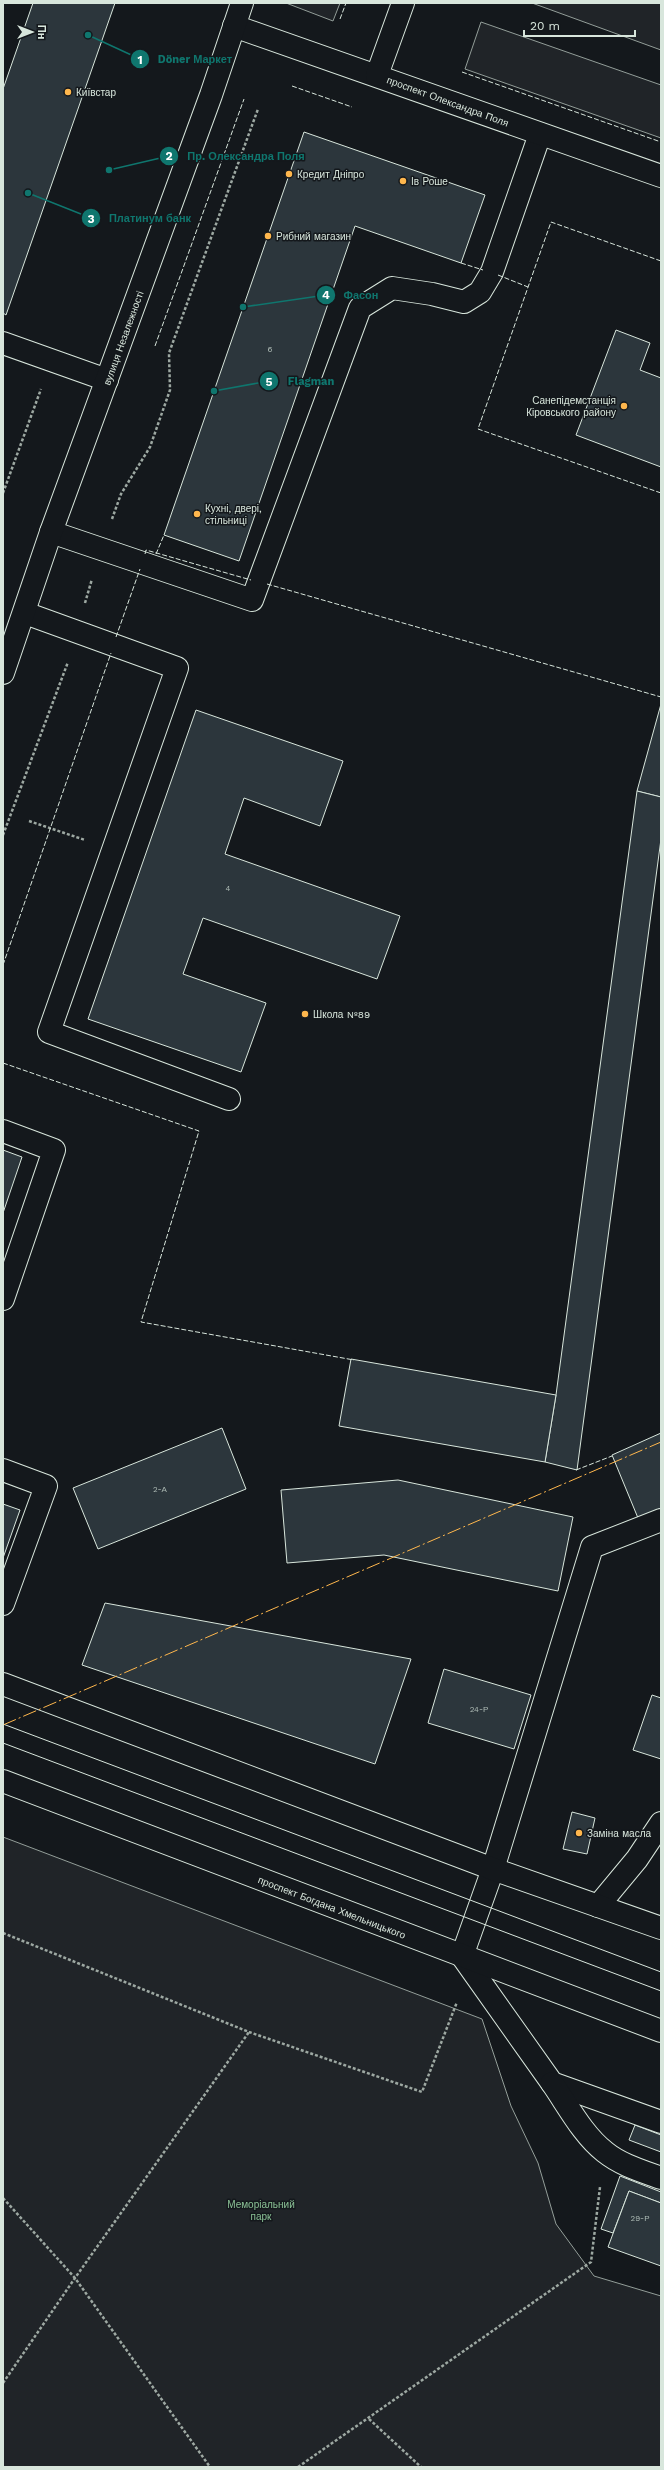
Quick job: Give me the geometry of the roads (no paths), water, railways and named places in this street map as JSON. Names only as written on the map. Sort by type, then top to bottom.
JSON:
[{"type":"main road","name":"вулиця Незалежності","points":[[3,673],[25,613],[51,532],[242,3]]},
{"type":"main road","points":[[377,75],[404,3]]},
{"type":"main road","name":"проспект Олександра Поля","points":[[234,26],[661,176]]},
{"type":"main road","points":[[51,532],[252,600],[360,308],[392,288],[432,294],[464,302],[480,292],[492,272],[540,134]]},
{"type":"main road","points":[[3,343],[107,380]]},
{"type":"main road","points":[[25,613],[177,668],[49,1032],[229,1098]]},
{"type":"main road","points":[[3,1131],[54,1150],[3,1299]]},
{"type":"main road","points":[[3,1470],[46,1486],[3,1604]]},
{"type":"main road","points":[[661,1520],[592,1547],[493,1869],[462,1956],[589,2135],[605,2152],[626,2165],[661,2178]]},
{"type":"main road","points":[[3,1684],[493,1869],[661,1928]]},
{"type":"main road","name":"проспект Богдана Хмельницького","points":[[3,1781],[661,2031]]},
{"type":"main road","points":[[598,1906],[637,1859],[661,1823]]},
{"type":"main road","points":[[552,2084],[661,2122]]},
{"type":"tram line","points":[[3,1724],[661,1972]]},
{"type":"tram line","points":[[3,1743],[661,1991]]},
{"type":"place","name":"Döner Маркет","points":[[88,35]]},
{"type":"place","name":"Київстар","points":[[68,92]]},
{"type":"place","name":"Пр. Олександра Поля","points":[[109,170]]},
{"type":"place","name":"Кредит Дніпро","points":[[289,174]]},
{"type":"place","name":"Ів Роше","points":[[403,181]]},
{"type":"place","name":"Платинум банк","points":[[28,193]]},
{"type":"place","name":"Рибний магазин","points":[[268,236]]},
{"type":"place","name":"Фасон","points":[[243,307]]},
{"type":"place","name":"Flagman","points":[[214,391]]},
{"type":"place","name":"Санепідемстанція Кіровського району","points":[[624,406]]},
{"type":"place","name":"Кухні, двері, стільниці","points":[[197,514]]},
{"type":"place","name":"Школа №89","points":[[305,1014]]},
{"type":"place","name":"Заміна масла","points":[[579,1833]]},
{"type":"park label","name":"Меморіальний парк","points":[[261,2210]]}]
